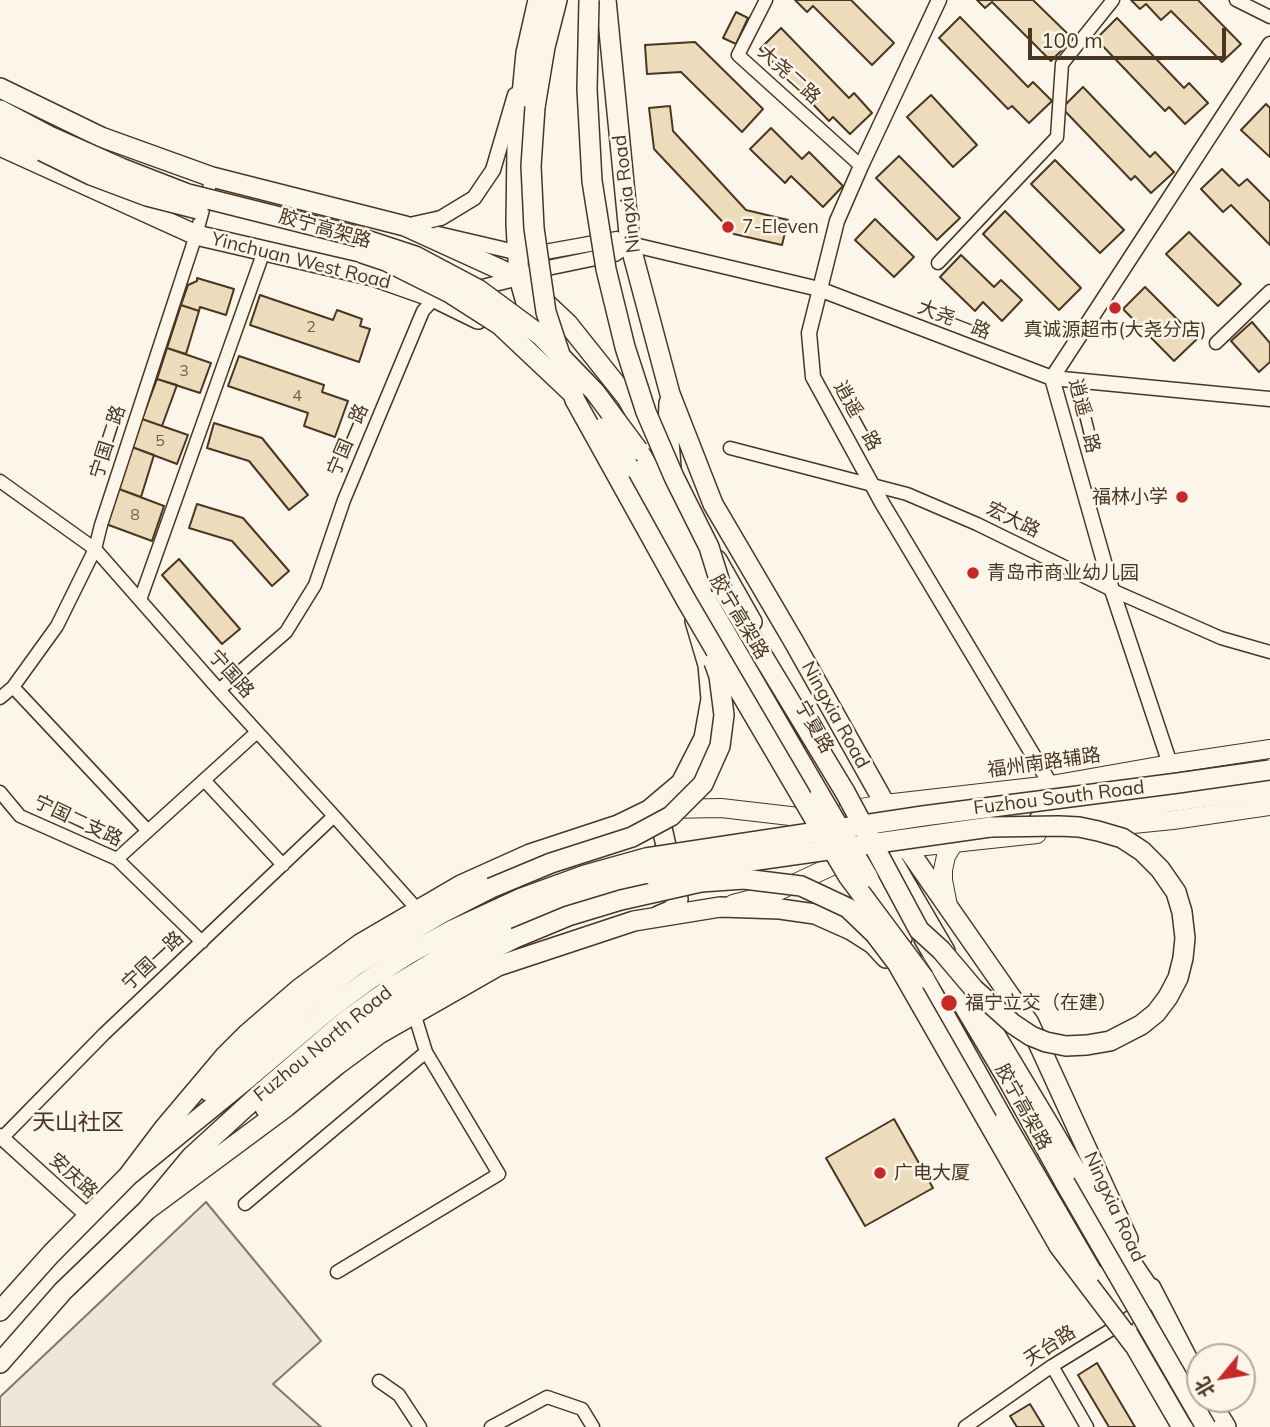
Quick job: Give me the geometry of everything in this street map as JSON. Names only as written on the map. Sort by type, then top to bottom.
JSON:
[{"type":"main road","points":[[538,0],[526,53],[517,146],[516,224],[519,278],[540,348],[696,628]]},
{"type":"main road","points":[[557,0],[545,47],[535,107],[531,166],[534,228],[546,312],[575,400],[688,595],[825,820],[852,852],[933,1007],[1175,1427]]},
{"type":"main road","points":[[589,0],[587,89],[592,181],[606,269],[625,347],[646,412],[674,477],[709,547],[722,589]]},
{"type":"main road","name":"Ningxia Road","points":[[607,0],[630,244],[670,394],[713,504],[794,642],[907,848],[1029,1023],[1156,1299],[1186,1356]]},
{"type":"main road","points":[[0,88],[101,137],[212,177],[405,226],[519,278]]},
{"type":"main road","name":"胶宁高架路","points":[[0,110],[91,175],[147,196],[328,242],[386,261],[450,293],[500,325],[588,408],[629,467],[868,877],[1004,1121],[1182,1427]]},
{"type":"main road","name":"胶宁高架路","points":[[0,129],[121,167],[188,194],[351,235],[415,256],[479,290],[540,335],[595,392],[638,450],[845,792],[919,930],[1206,1427]]},
{"type":"main road","name":"Yinchuan West Road","points":[[0,146],[196,235],[373,276],[435,298],[476,317],[538,368],[576,412]]},
{"type":"main road","name":"宁夏路","points":[[519,278],[568,324],[627,398],[759,634],[861,808],[1118,1244],[1156,1299]]},
{"type":"main road","points":[[670,394],[668,429],[672,479]]},
{"type":"main road","points":[[165,1127],[309,1002],[355,966],[442,913],[491,888],[551,863],[632,837],[671,816],[703,784],[720,746],[724,715],[719,676],[688,595],[612,458],[576,412]]},
{"type":"main road","points":[[128,1176],[224,1056],[299,989],[360,944],[461,885],[530,855],[618,825],[649,810],[681,783],[704,738],[712,699],[708,665],[688,595],[657,560]]},
{"type":"main road","name":"胶宁高架路","points":[[688,595],[800,796],[848,876],[924,978]]},
{"type":"main road","name":"福州南路辅路","points":[[825,820],[861,808],[885,804],[1051,785],[1270,749]]},
{"type":"main road","name":"Fuzhou South Road","points":[[849,827],[1270,770]]},
{"type":"main road","name":"Fuzhou South Road","points":[[852,852],[989,827],[1270,788]]},
{"type":"main road","points":[[147,1210],[379,1034],[498,966],[634,921],[720,907],[772,894],[852,852],[887,852],[1173,820],[1270,806]]},
{"type":"main road","points":[[649,810],[721,808],[825,820]]},
{"type":"main road","points":[[649,810],[654,812],[662,828],[678,899],[676,906],[670,911],[649,919]]},
{"type":"main road","name":"Fuzhou North Road","points":[[0,1363],[63,1291],[147,1210],[191,1157],[345,1022],[391,988],[462,945],[522,916],[649,867],[849,827]]},
{"type":"main road","points":[[919,930],[991,1005],[1013,1024],[1046,1042],[1066,1046],[1110,1041],[1141,1025],[1156,1013],[1168,997],[1178,978],[1183,958],[1185,938],[1182,912],[1176,892],[1160,869],[1142,851],[1122,838],[1079,827],[989,827]]},
{"type":"main road","points":[[948,906],[943,870],[946,856],[954,843]]},
{"type":"main road","name":"Fuzhou North Road","points":[[0,1311],[51,1254],[128,1176],[332,1007],[407,955],[452,930],[519,899],[585,875],[649,867],[852,852]]},
{"type":"main road","points":[[195,1174],[255,1116],[377,1016],[450,972],[515,938],[568,916],[621,900],[701,882],[744,879],[802,886],[848,908],[875,934],[897,963],[1059,1245],[1134,1345]]},
{"type":"main road","points":[[720,907],[780,909],[815,914],[851,930],[873,944],[933,1007]]},
{"type":"street","name":"大尧二路","points":[[766,0],[738,55],[861,166]]},
{"type":"street","name":"逍遥一路","points":[[939,0],[836,221],[809,333],[813,377],[872,483],[1051,785]]},
{"type":"street","points":[[938,262],[1057,137],[1062,64],[1114,0]]},
{"type":"street","points":[[1236,0],[1270,17]]},
{"type":"street","name":"逍遥二路","points":[[1170,764],[1112,590],[1052,378],[1270,44]]},
{"type":"street","points":[[405,226],[441,218],[474,198],[493,170],[526,53]]},
{"type":"street","name":"宁国二路","points":[[0,698],[13,687],[57,626],[95,549],[196,235],[212,177]]},
{"type":"street","name":"大尧一路","points":[[405,226],[528,255],[617,239],[819,289],[1052,378],[1270,399]]},
{"type":"street","points":[[435,298],[519,278],[533,271],[615,254],[630,244]]},
{"type":"street","points":[[140,600],[264,251]]},
{"type":"street","points":[[1216,343],[1270,291]]},
{"type":"street","name":"宁国一路","points":[[219,691],[286,632],[315,585],[344,500],[423,311],[435,298]]},
{"type":"street","name":"宏大路","points":[[730,448],[907,494],[1221,638],[1269,649]]},
{"type":"street","name":"宁国路","points":[[0,481],[95,549],[219,691],[417,909]]},
{"type":"street","points":[[13,687],[148,831]]},
{"type":"street","points":[[117,859],[257,732]]},
{"type":"street","points":[[204,780],[283,865]]},
{"type":"street","name":"宁国二支路","points":[[0,792],[20,816],[117,859],[202,942]]},
{"type":"street","name":"宁国一路","points":[[1,1137],[104,1034],[334,816]]},
{"type":"street","points":[[337,1272],[499,1174],[426,1052],[414,1013]]},
{"type":"street","points":[[245,1204],[426,1052]]},
{"type":"street","name":"安庆路","points":[[1,1137],[88,1216]]},
{"type":"street","name":"天台路","points":[[965,1427],[1052,1366],[1156,1299]]},
{"type":"street","points":[[1052,1366],[1087,1427]]},
{"type":"street","points":[[379,1381],[399,1395],[420,1427]]},
{"type":"street","points":[[491,1427],[547,1397],[582,1409],[593,1427]]},
{"type":"shaded area","points":[[206,1202],[321,1341],[273,1384],[321,1427],[0,1427],[0,1397]]},
{"type":"building","points":[[795,0],[851,0],[894,43],[872,65],[813,6],[807,12]]},
{"type":"building","points":[[977,0],[1033,0],[1073,39],[1051,61],[992,2],[985,8]]},
{"type":"building","points":[[1131,0],[1198,0],[1241,44],[1222,62],[1171,11],[1161,20],[1146,4],[1140,9]]},
{"type":"building","points":[[736,12],[748,18],[736,44],[723,38]]},
{"type":"building","points":[[960,17],[1028,87],[1033,82],[1052,101],[1029,123],[1012,106],[1008,109],[939,38]]},
{"type":"building","points":[[1117,18],[1184,88],[1189,83],[1208,103],[1185,124],[1169,107],[1165,111],[1096,39]]},
{"type":"building","points":[[781,28],[849,98],[854,93],[872,113],[850,134],[833,117],[829,121],[760,49]]},
{"type":"building","points":[[695,42],[763,109],[742,132],[681,72],[647,74],[645,45]]},
{"type":"building","points":[[1083,87],[1150,157],[1155,152],[1174,172],[1151,193],[1135,176],[1131,180],[1062,108]]},
{"type":"building","points":[[931,95],[977,145],[953,167],[907,117]]},
{"type":"building","points":[[1266,104],[1270,108],[1270,157],[1241,130]]},
{"type":"building","points":[[670,106],[673,131],[746,210],[788,220],[782,245],[734,234],[654,149],[649,108]]},
{"type":"building","points":[[771,128],[802,159],[809,152],[843,186],[823,207],[791,176],[785,183],[750,149]]},
{"type":"building","points":[[899,156],[960,218],[937,240],[876,178]]},
{"type":"building","points":[[1055,160],[1124,230],[1100,253],[1031,184]]},
{"type":"building","points":[[1222,169],[1239,186],[1247,179],[1270,202],[1270,245],[1231,205],[1223,212],[1201,189]]},
{"type":"building","points":[[1005,211],[1081,288],[1059,310],[983,234]]},
{"type":"building","points":[[875,219],[914,257],[894,277],[855,240]]},
{"type":"building","points":[[1189,232],[1241,284],[1218,306],[1166,254]]},
{"type":"building","points":[[961,255],[994,287],[1001,280],[1022,300],[1002,321],[983,302],[975,311],[940,277]]},
{"type":"building","points":[[197,278],[234,289],[226,315],[200,307],[199,311],[181,305],[188,285],[197,281]]},
{"type":"building","points":[[1145,287],[1197,339],[1174,361],[1123,309]]},
{"type":"building","points":[[260,295],[333,320],[337,310],[362,319],[360,326],[370,329],[359,362],[250,325]]},
{"type":"building","points":[[181,305],[199,311],[186,354],[167,348]]},
{"type":"building","points":[[1252,322],[1270,343],[1270,362],[1259,372],[1231,341]]},
{"type":"building","points":[[167,348],[211,363],[200,393],[157,379]]},
{"type":"building","points":[[239,356],[324,385],[322,392],[348,401],[335,437],[304,426],[308,413],[228,386]]},
{"type":"building","points":[[157,379],[177,385],[162,426],[142,419]]},
{"type":"building","points":[[142,419],[188,435],[177,464],[132,447]]},
{"type":"building","points":[[214,423],[262,438],[308,495],[289,510],[249,461],[207,448]]},
{"type":"building","points":[[132,447],[154,455],[141,497],[119,489]]},
{"type":"building","points":[[119,489],[164,506],[152,541],[106,524]]},
{"type":"building","points":[[197,504],[243,518],[289,571],[272,586],[232,541],[189,528]]},
{"type":"building","points":[[179,559],[240,629],[222,644],[162,575]]},
{"type":"building","name":"广电大厦","points":[[894,1119],[933,1188],[865,1226],[826,1158]]},
{"type":"building","points":[[1097,1363],[1135,1427],[1109,1427],[1078,1375]]},
{"type":"building","points":[[1030,1404],[1044,1427],[1017,1427],[1010,1416]]},
{"type":"place","name":"7-Eleven","points":[[728,227]]},
{"type":"place","name":"真诚源超市(大尧分店)","points":[[1115,308]]},
{"type":"place","name":"福林小学","points":[[1182,497]]},
{"type":"place","name":"青岛市商业幼儿园","points":[[973,573]]},
{"type":"place","name":"福宁立交（在建）","points":[[949,1003]]},
{"type":"place","name":"广电大厦","points":[[880,1173]]},
{"type":"district","name":"天山社区","points":[[78,1123]]}]
